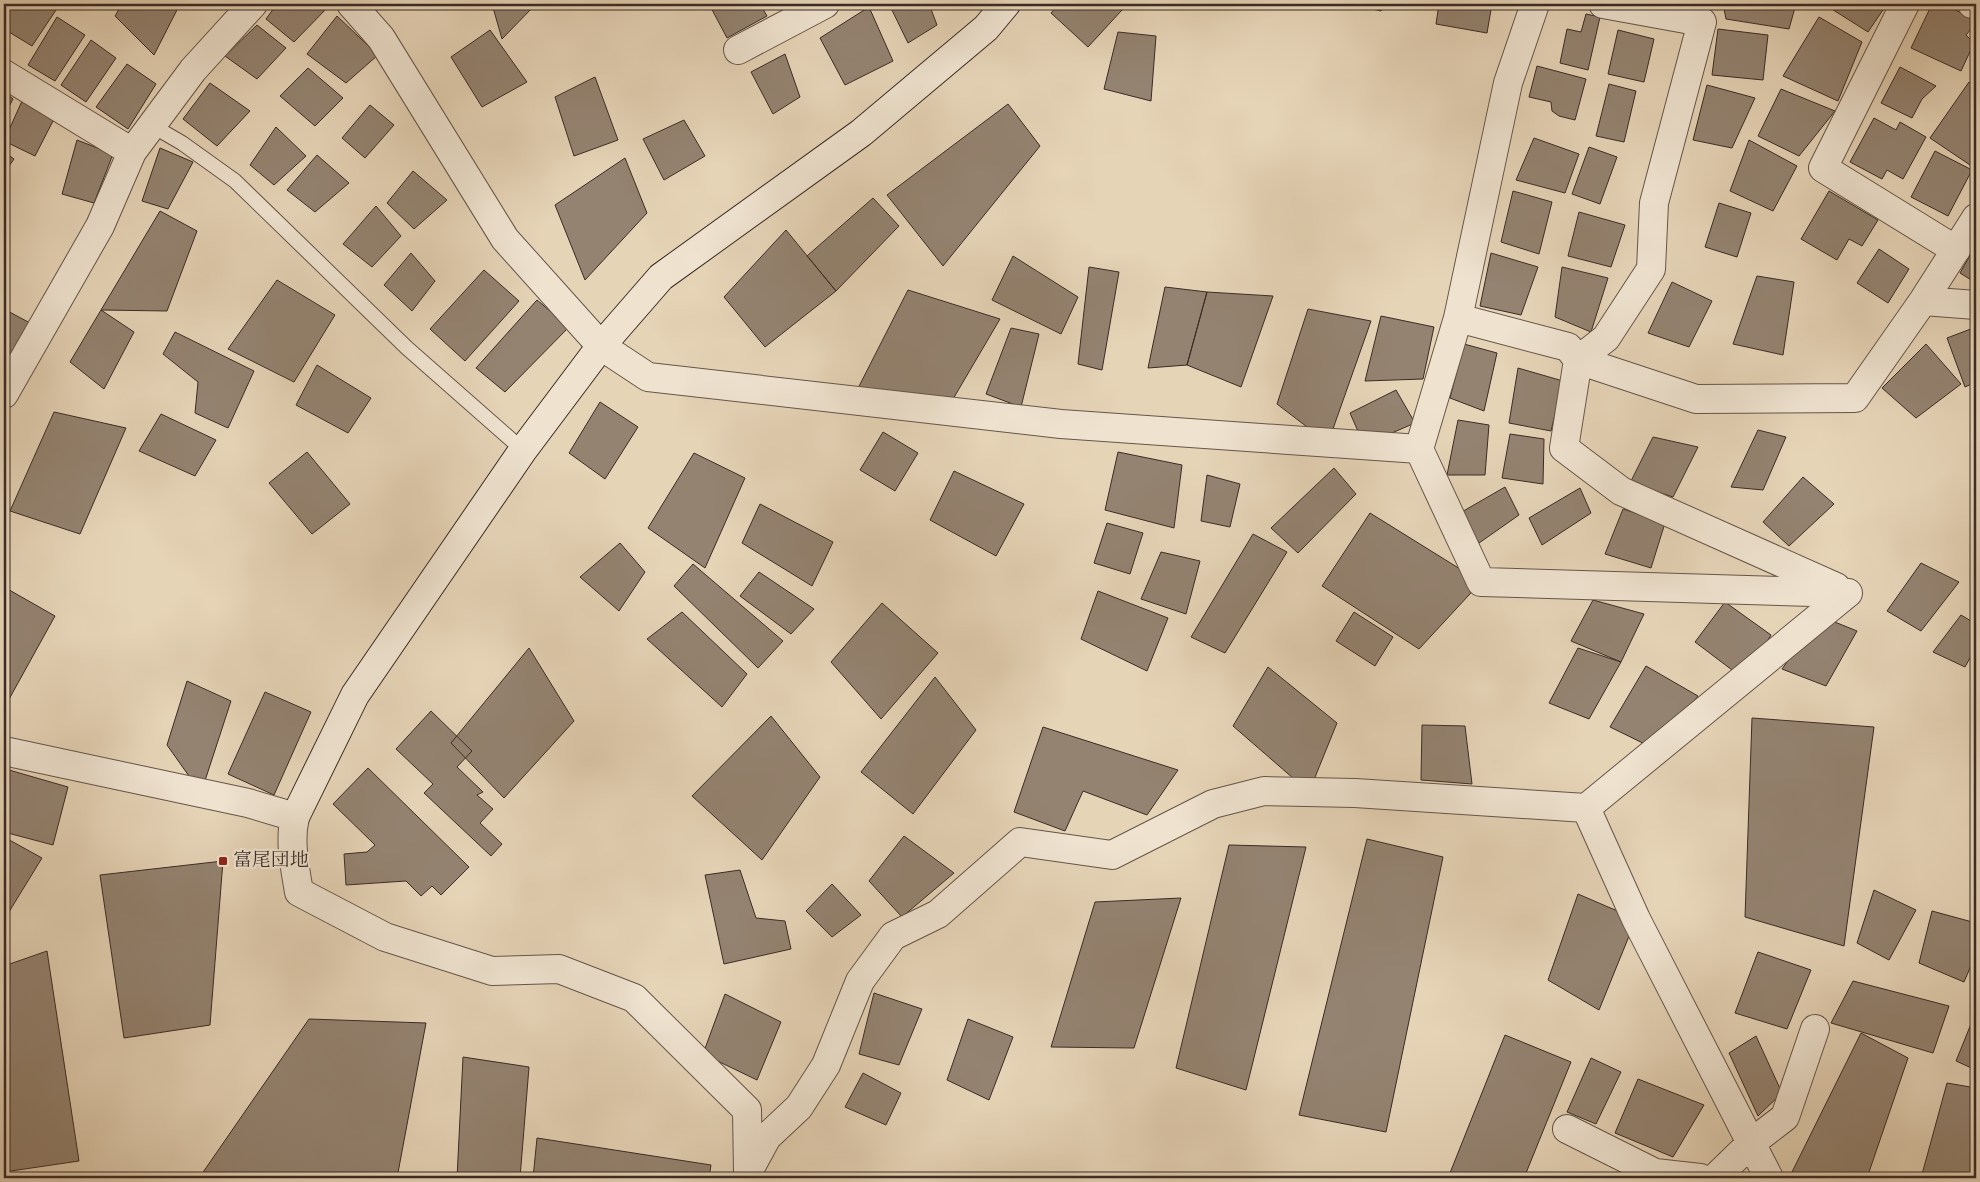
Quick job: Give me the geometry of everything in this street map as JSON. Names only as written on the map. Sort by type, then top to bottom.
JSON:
[{"type":"street","points":[[4,394],[100,226],[132,152],[193,70],[253,4]]},
{"type":"street","points":[[351,4],[381,38],[505,239],[601,346],[648,377],[1061,424],[1419,449]]},
{"type":"street","points":[[738,50],[793,11],[825,4]]},
{"type":"street","points":[[748,1175],[747,1110],[634,998],[559,970],[492,971],[385,937],[299,892],[294,862],[292,828],[294,817],[355,695],[523,450],[601,346],[661,277],[861,133],[986,28],[1006,4]]},
{"type":"street","points":[[1534,4],[1508,83],[1458,318],[1419,449],[1481,582],[1848,593]]},
{"type":"street","points":[[1604,4],[1702,22],[1654,203],[1651,269],[1606,338],[1578,360],[1564,448],[1622,491],[1848,593]]},
{"type":"street","points":[[1905,4],[1823,168],[1956,250]]},
{"type":"street","points":[[1972,4],[1976,5]]},
{"type":"street","points":[[4,74],[132,152]]},
{"type":"street","points":[[1458,318],[1568,347],[1578,360],[1696,399],[1855,398],[1923,301],[1976,218]]},
{"type":"street","points":[[1923,301],[1976,305]]},
{"type":"street","points":[[748,1175],[768,1137],[799,1107],[826,1065],[860,981],[893,936],[938,914],[1020,842],[1112,855],[1213,804],[1264,791],[1355,793],[1586,808],[1848,593]]},
{"type":"street","points":[[4,751],[248,803],[294,817]]},
{"type":"street","points":[[1586,808],[1636,919],[1769,1178]]},
{"type":"street","points":[[1715,1178],[1751,1144],[1785,1117],[1815,1029]]},
{"type":"street","points":[[1567,1129],[1653,1176],[1700,1178]]},
{"type":"lane","points":[[151,125],[182,143],[234,181],[407,348],[523,450]]},
{"type":"building","points":[[4,4],[60,4],[32,46],[4,29]]},
{"type":"building","points":[[122,4],[180,4],[154,55],[115,16]]},
{"type":"building","points":[[277,4],[324,4],[328,7],[294,42],[266,19]]},
{"type":"building","points":[[492,4],[536,4],[502,39]]},
{"type":"building","points":[[709,4],[760,4],[767,16],[727,38]]},
{"type":"building","points":[[889,4],[929,4],[937,25],[908,43]]},
{"type":"building","points":[[1059,4],[1113,4],[1122,10],[1088,47],[1051,13]]},
{"type":"building","points":[[1352,4],[1383,4],[1381,11]]},
{"type":"building","points":[[1439,4],[1492,4],[1487,33],[1436,24]]},
{"type":"building","points":[[1723,4],[1796,4],[1789,29],[1726,19]]},
{"type":"building","points":[[1829,4],[1887,4],[1868,32],[1827,6]]},
{"type":"building","points":[[1932,4],[1943,4],[1976,20],[1976,23],[1966,35],[1974,43],[1961,71],[1911,48]]},
{"type":"building","points":[[869,7],[893,61],[845,85],[820,38]]},
{"type":"building","points":[[1586,14],[1600,17],[1588,70],[1560,63],[1567,29],[1581,32]]},
{"type":"building","points":[[337,16],[378,55],[346,83],[307,54]]},
{"type":"building","points":[[57,17],[85,35],[55,81],[28,65]]},
{"type":"building","points":[[1819,17],[1862,42],[1838,101],[1783,76]]},
{"type":"building","points":[[257,25],[286,48],[257,79],[225,56]]},
{"type":"building","points":[[1718,29],[1768,35],[1763,80],[1712,75]]},
{"type":"building","points":[[490,30],[527,82],[482,107],[451,57]]},
{"type":"building","points":[[1618,30],[1654,39],[1644,82],[1608,74]]},
{"type":"building","points":[[1118,32],[1156,36],[1151,101],[1104,89]]},
{"type":"building","points":[[91,40],[116,58],[86,102],[61,85]]},
{"type":"building","points":[[785,54],[800,97],[773,114],[751,72]]},
{"type":"building","points":[[127,64],[156,84],[128,129],[96,107]]},
{"type":"building","points":[[1537,66],[1586,79],[1575,120],[1559,116],[1552,111],[1551,102],[1529,97]]},
{"type":"building","points":[[1900,67],[1936,86],[1922,99],[1912,118],[1881,103]]},
{"type":"building","points":[[308,68],[343,98],[315,126],[280,96]]},
{"type":"building","points":[[595,77],[618,140],[574,156],[555,97]]},
{"type":"building","points":[[1969,82],[1976,87],[1976,162],[1973,167],[1930,138]]},
{"type":"building","points":[[210,83],[250,111],[217,146],[183,119]]},
{"type":"building","points":[[1609,84],[1636,91],[1624,142],[1596,136]]},
{"type":"building","points":[[1707,85],[1755,98],[1732,148],[1693,140]]},
{"type":"building","points":[[1781,89],[1835,111],[1799,156],[1758,136]]},
{"type":"building","points":[[4,92],[13,99],[4,116]]},
{"type":"building","points":[[22,101],[54,119],[35,156],[4,141]]},
{"type":"building","points":[[1008,104],[1040,146],[943,266],[887,195]]},
{"type":"building","points":[[370,105],[394,125],[365,158],[342,138]]},
{"type":"building","points":[[1874,118],[1896,130],[1900,122],[1926,137],[1903,179],[1887,170],[1882,179],[1850,162]]},
{"type":"building","points":[[684,120],[705,156],[664,180],[643,139]]},
{"type":"building","points":[[276,127],[306,156],[274,185],[250,165]]},
{"type":"building","points":[[1534,138],[1579,154],[1565,193],[1516,180]]},
{"type":"building","points":[[77,140],[113,154],[94,203],[62,194]]},
{"type":"building","points":[[1749,140],[1797,166],[1773,211],[1730,191]]},
{"type":"building","points":[[1589,147],[1617,157],[1600,204],[1572,194]]},
{"type":"building","points":[[160,148],[193,162],[168,209],[142,201]]},
{"type":"building","points":[[1935,151],[1972,170],[1948,216],[1911,197]]},
{"type":"building","points":[[4,152],[14,159],[4,173]]},
{"type":"building","points":[[317,155],[349,183],[315,212],[287,190]]},
{"type":"building","points":[[625,158],[647,213],[585,280],[555,205]]},
{"type":"building","points":[[413,171],[447,200],[414,229],[387,203]]},
{"type":"building","points":[[1513,191],[1552,202],[1539,254],[1501,242]]},
{"type":"building","points":[[1829,191],[1878,220],[1862,246],[1849,239],[1837,260],[1801,239]]},
{"type":"building","points":[[873,198],[899,226],[836,291],[807,256]]},
{"type":"building","points":[[1719,203],[1751,213],[1737,257],[1705,247]]},
{"type":"building","points":[[376,206],[401,236],[372,267],[343,244]]},
{"type":"building","points":[[160,211],[197,231],[167,311],[101,310]]},
{"type":"building","points":[[1579,212],[1625,225],[1611,267],[1568,256]]},
{"type":"building","points":[[786,230],[836,291],[765,347],[724,297]]},
{"type":"building","points":[[1976,245],[1976,283],[1960,273]]},
{"type":"building","points":[[1879,249],[1909,269],[1888,303],[1857,283]]},
{"type":"building","points":[[411,253],[435,281],[412,311],[384,285]]},
{"type":"building","points":[[1491,253],[1538,267],[1521,315],[1480,306]]},
{"type":"building","points":[[1013,256],[1078,297],[1061,334],[992,300]]},
{"type":"building","points":[[1089,267],[1119,272],[1102,370],[1078,364]]},
{"type":"building","points":[[1562,267],[1608,278],[1591,332],[1555,317]]},
{"type":"building","points":[[484,270],[519,301],[465,361],[430,329]]},
{"type":"building","points":[[1757,276],[1794,282],[1783,355],[1733,344]]},
{"type":"building","points":[[277,280],[335,315],[294,382],[228,349]]},
{"type":"building","points":[[1672,282],[1712,301],[1689,347],[1648,333]]},
{"type":"building","points":[[1165,287],[1207,292],[1187,365],[1148,368]]},
{"type":"building","points":[[908,290],[1000,319],[946,411],[852,400]]},
{"type":"building","points":[[1207,292],[1273,296],[1241,387],[1187,365]]},
{"type":"building","points":[[537,300],[569,327],[505,392],[476,368]]},
{"type":"building","points":[[4,309],[30,323],[10,355],[4,352]]},
{"type":"building","points":[[1308,309],[1371,321],[1328,443],[1277,404]]},
{"type":"building","points":[[101,310],[134,332],[104,389],[70,362]]},
{"type":"building","points":[[1381,316],[1434,327],[1423,379],[1365,381]]},
{"type":"building","points":[[1976,327],[1976,382],[1965,387],[1947,338]]},
{"type":"building","points":[[1011,328],[1039,334],[1021,407],[986,394]]},
{"type":"building","points":[[175,332],[254,371],[228,428],[195,413],[198,382],[163,354]]},
{"type":"building","points":[[1464,344],[1497,353],[1484,411],[1450,398]]},
{"type":"building","points":[[1926,344],[1961,384],[1916,418],[1882,388]]},
{"type":"building","points":[[317,365],[371,398],[348,433],[296,405]]},
{"type":"building","points":[[1518,368],[1563,381],[1551,431],[1509,423]]},
{"type":"building","points":[[1396,390],[1415,423],[1364,445],[1350,413]]},
{"type":"building","points":[[600,402],[638,427],[605,479],[569,453]]},
{"type":"building","points":[[54,412],[126,428],[80,534],[10,511]]},
{"type":"building","points":[[161,414],[216,440],[195,476],[139,451]]},
{"type":"building","points":[[1458,420],[1489,425],[1485,475],[1447,475]]},
{"type":"building","points":[[1758,430],[1786,437],[1763,490],[1731,487]]},
{"type":"building","points":[[883,432],[918,453],[895,491],[860,470]]},
{"type":"building","points":[[1510,434],[1544,439],[1543,484],[1502,478]]},
{"type":"building","points":[[1653,437],[1698,447],[1673,497],[1630,483]]},
{"type":"building","points":[[307,452],[350,504],[312,534],[269,483]]},
{"type":"building","points":[[1118,452],[1182,465],[1174,528],[1105,510]]},
{"type":"building","points":[[694,453],[745,478],[705,568],[648,528]]},
{"type":"building","points":[[1334,468],[1356,494],[1298,553],[1271,528]]},
{"type":"building","points":[[954,471],[1024,504],[996,556],[930,520]]},
{"type":"building","points":[[1207,475],[1240,484],[1230,527],[1201,521]]},
{"type":"building","points":[[1803,477],[1834,504],[1789,546],[1763,522]]},
{"type":"building","points":[[1505,487],[1519,515],[1479,543],[1460,513]]},
{"type":"building","points":[[1580,488],[1591,513],[1542,545],[1529,518]]},
{"type":"building","points":[[760,504],[833,542],[812,586],[742,543]]},
{"type":"building","points":[[1623,509],[1665,523],[1651,568],[1605,554]]},
{"type":"building","points":[[1370,513],[1481,582],[1419,649],[1322,586]]},
{"type":"building","points":[[1107,523],[1143,533],[1130,574],[1094,563]]},
{"type":"building","points":[[1253,534],[1287,552],[1225,653],[1191,637]]},
{"type":"building","points":[[620,543],[645,572],[619,611],[580,577]]},
{"type":"building","points":[[1161,552],[1200,561],[1186,614],[1141,599]]},
{"type":"building","points":[[1921,563],[1959,582],[1921,631],[1887,611]]},
{"type":"building","points":[[693,564],[783,641],[758,668],[674,586]]},
{"type":"building","points":[[759,572],[814,609],[791,634],[740,596]]},
{"type":"building","points":[[4,587],[55,616],[8,701],[4,700]]},
{"type":"building","points":[[1098,591],[1168,618],[1147,671],[1081,639]]},
{"type":"building","points":[[1593,600],[1644,614],[1621,662],[1571,641]]},
{"type":"building","points":[[1725,602],[1771,635],[1744,679],[1695,642]]},
{"type":"building","points":[[882,603],[938,653],[881,719],[831,662]]},
{"type":"building","points":[[682,612],[747,674],[722,707],[647,639]]},
{"type":"building","points":[[1354,612],[1393,637],[1375,666],[1336,641]]},
{"type":"building","points":[[1961,615],[1976,624],[1976,647],[1965,667],[1933,652]]},
{"type":"building","points":[[1820,616],[1857,631],[1826,686],[1782,669]]},
{"type":"building","points":[[529,648],[574,721],[504,798],[451,743]]},
{"type":"building","points":[[1578,648],[1621,662],[1589,719],[1549,703]]},
{"type":"building","points":[[1646,666],[1698,696],[1657,750],[1610,727]]},
{"type":"building","points":[[1268,667],[1337,723],[1309,792],[1233,726]]},
{"type":"building","points":[[935,677],[976,730],[913,814],[861,772]]},
{"type":"building","points":[[187,681],[231,701],[201,793],[167,745]]},
{"type":"building","points":[[265,692],[311,712],[274,795],[228,774]]},
{"type":"building","points":[[431,711],[472,751],[457,767],[483,792],[477,795],[493,809],[480,823],[502,844],[491,856],[424,793],[433,784],[396,749]]},
{"type":"building","points":[[771,716],[820,777],[762,860],[692,796]]},
{"type":"building","points":[[1752,718],[1874,727],[1844,946],[1745,917]]},
{"type":"building","points":[[1422,725],[1465,726],[1472,784],[1421,780]]},
{"type":"building","points":[[1043,727],[1178,770],[1147,815],[1083,791],[1065,831],[1014,812]]},
{"type":"building","points":[[368,768],[469,867],[441,895],[432,886],[421,896],[406,881],[346,885],[344,854],[367,852],[375,845],[333,804]]},
{"type":"building","points":[[9,770],[68,787],[53,845],[4,832],[4,783]]},
{"type":"building","points":[[904,836],[954,873],[902,917],[869,881]]},
{"type":"building","points":[[4,837],[42,858],[4,920]]},
{"type":"building","points":[[1367,839],[1443,857],[1386,1132],[1299,1115]]},
{"type":"building","points":[[1229,845],[1306,847],[1246,1090],[1176,1068]]},
{"type":"building","points":[[223,861],[210,1025],[124,1038],[100,875]]},
{"type":"building","points":[[740,870],[756,918],[785,921],[791,949],[724,964],[705,875]]},
{"type":"building","points":[[832,884],[861,915],[832,937],[806,911]]},
{"type":"building","points":[[1874,890],[1916,910],[1889,960],[1857,943]]},
{"type":"building","points":[[1578,894],[1636,919],[1599,1010],[1548,980]]},
{"type":"building","points":[[1181,898],[1134,1048],[1051,1047],[1095,902]]},
{"type":"building","points":[[1932,911],[1976,923],[1976,954],[1964,982],[1919,963]]},
{"type":"building","points":[[47,951],[79,1161],[4,1172],[4,966]]},
{"type":"building","points":[[1758,952],[1811,970],[1787,1029],[1735,1013]]},
{"type":"building","points":[[1853,981],[1949,1006],[1933,1053],[1831,1023]]},
{"type":"building","points":[[874,993],[922,1009],[899,1065],[859,1054]]},
{"type":"building","points":[[725,994],[781,1022],[757,1080],[703,1054]]},
{"type":"building","points":[[1976,1014],[1976,1070],[1956,1061]]},
{"type":"building","points":[[309,1019],[426,1023],[397,1178],[199,1178]]},
{"type":"building","points":[[968,1019],[1013,1037],[989,1100],[947,1080]]},
{"type":"building","points":[[1861,1033],[1908,1058],[1867,1178],[1789,1178]]},
{"type":"building","points":[[1505,1035],[1571,1062],[1524,1178],[1448,1178]]},
{"type":"building","points":[[1756,1036],[1782,1093],[1758,1116],[1729,1053]]},
{"type":"building","points":[[463,1057],[529,1067],[520,1178],[457,1178]]},
{"type":"building","points":[[1591,1058],[1621,1072],[1596,1124],[1567,1112]]},
{"type":"building","points":[[863,1073],[901,1093],[886,1125],[845,1107]]},
{"type":"building","points":[[1638,1079],[1704,1105],[1673,1157],[1615,1133]]},
{"type":"building","points":[[1947,1083],[1976,1088],[1976,1178],[1921,1178]]},
{"type":"building","points":[[537,1138],[711,1165],[709,1178],[533,1178]]},
{"type":"place","name":"富尾団地","points":[[223,861]]}]
